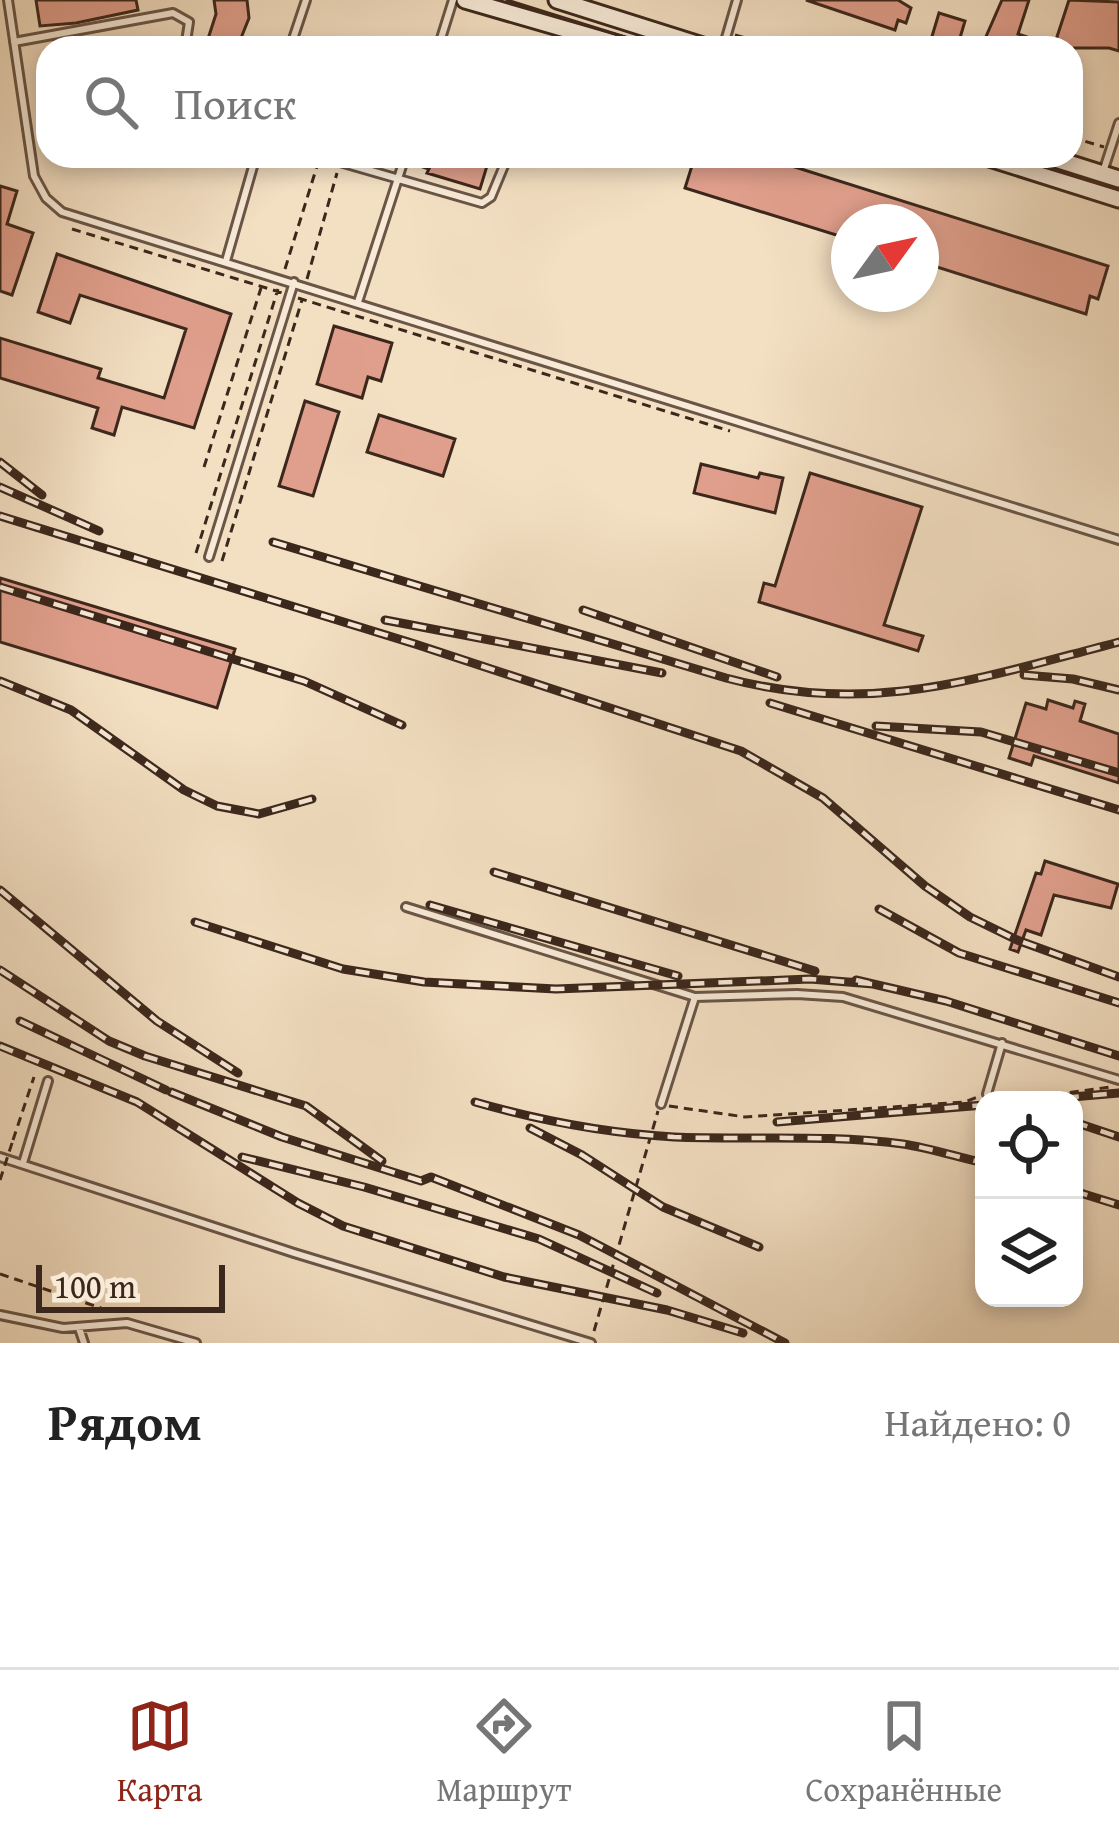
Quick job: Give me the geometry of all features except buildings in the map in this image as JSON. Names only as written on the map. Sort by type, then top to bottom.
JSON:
[{"type":"main road","points":[[465,0],[590,36]]},
{"type":"main road","points":[[557,0],[662,36]]},
{"type":"main road","points":[[1021,168],[1119,199]]},
{"type":"lane","points":[[8,0],[34,176],[52,206],[75,217],[1119,540]]},
{"type":"lane","points":[[294,36],[306,0]]},
{"type":"lane","points":[[442,36],[453,0]]},
{"type":"lane","points":[[727,36],[737,0]]},
{"type":"lane","points":[[48,36],[173,14],[189,22],[187,36]]},
{"type":"lane","points":[[14,42],[36,38]]},
{"type":"lane","points":[[1096,192],[1110,176],[1110,149],[1119,123]]},
{"type":"lane","points":[[226,261],[253,168]]},
{"type":"lane","points":[[360,168],[482,203],[490,197],[503,168]]},
{"type":"lane","points":[[358,302],[402,168]]},
{"type":"lane","points":[[208,557],[295,282]]},
{"type":"lane","points":[[406,907],[695,997],[831,995],[1002,1043],[1119,1083]]},
{"type":"lane","points":[[661,1104],[695,997]]},
{"type":"lane","points":[[988,1091],[1002,1043]]},
{"type":"lane","points":[[23,1163],[48,1082]]},
{"type":"lane","points":[[0,1156],[294,1253],[591,1343]]},
{"type":"lane","points":[[0,1315],[43,1326],[127,1324],[196,1343]]},
{"type":"lane","points":[[80,1328],[85,1343]]},
{"type":"path","points":[[728,32],[741,36]]},
{"type":"path","points":[[1083,141],[1110,149]]},
{"type":"path","points":[[196,553],[316,168]]},
{"type":"path","points":[[222,561],[338,168]]},
{"type":"path","points":[[72,229],[747,436]]},
{"type":"path","points":[[203,466],[262,286]]},
{"type":"path","points":[[0,1180],[34,1077]]},
{"type":"path","points":[[1073,1091],[1119,1083]]},
{"type":"path","points":[[594,1331],[661,1104],[745,1117],[975,1098]]},
{"type":"path","points":[[0,1274],[101,1308]]},
{"type":"tram line","points":[[507,0],[622,36]]},
{"type":"tram line","points":[[1047,168],[1119,190]]},
{"type":"railway","points":[[0,462],[42,495]]},
{"type":"railway","points":[[0,487],[99,531]]},
{"type":"railway","points":[[0,516],[741,751],[823,798],[925,886],[970,917],[1017,940],[1119,977]]},
{"type":"railway","points":[[273,542],[726,678],[779,689],[829,694],[925,688],[1119,642]]},
{"type":"railway","points":[[0,587],[304,681],[402,725]]},
{"type":"railway","points":[[583,610],[777,677]]},
{"type":"railway","points":[[385,620],[662,673]]},
{"type":"railway","points":[[1024,675],[1073,679],[1119,690]]},
{"type":"railway","points":[[0,681],[71,710],[184,790],[217,806],[259,814],[312,799]]},
{"type":"railway","points":[[770,703],[1119,810]]},
{"type":"railway","points":[[876,726],[981,732],[1119,773]]},
{"type":"railway","points":[[494,872],[815,971]]},
{"type":"railway","points":[[0,890],[157,1021],[238,1073]]},
{"type":"railway","points":[[430,905],[678,976]]},
{"type":"railway","points":[[879,909],[959,953],[1119,1003]]},
{"type":"railway","points":[[195,922],[343,969],[424,982],[556,989],[810,979],[873,984]]},
{"type":"railway","points":[[0,970],[109,1041],[306,1106],[382,1161]]},
{"type":"railway","points":[[856,980],[946,1001],[1119,1056]]},
{"type":"railway","points":[[20,1021],[166,1090]]},
{"type":"railway","points":[[0,1046],[137,1102],[343,1226],[504,1277],[667,1310],[743,1333]]},
{"type":"railway","points":[[171,1092],[282,1137],[421,1181],[431,1177],[579,1235],[785,1343]]},
{"type":"railway","points":[[1083,1096],[1119,1093]]},
{"type":"railway","points":[[475,1102],[623,1133],[874,1141],[975,1161]]},
{"type":"railway","points":[[777,1122],[975,1106]]},
{"type":"railway","points":[[1083,1125],[1119,1137]]},
{"type":"railway","points":[[530,1128],[663,1207],[759,1247]]},
{"type":"railway","points":[[242,1157],[539,1239],[657,1293]]},
{"type":"railway","points":[[1083,1194],[1119,1205]]}]
